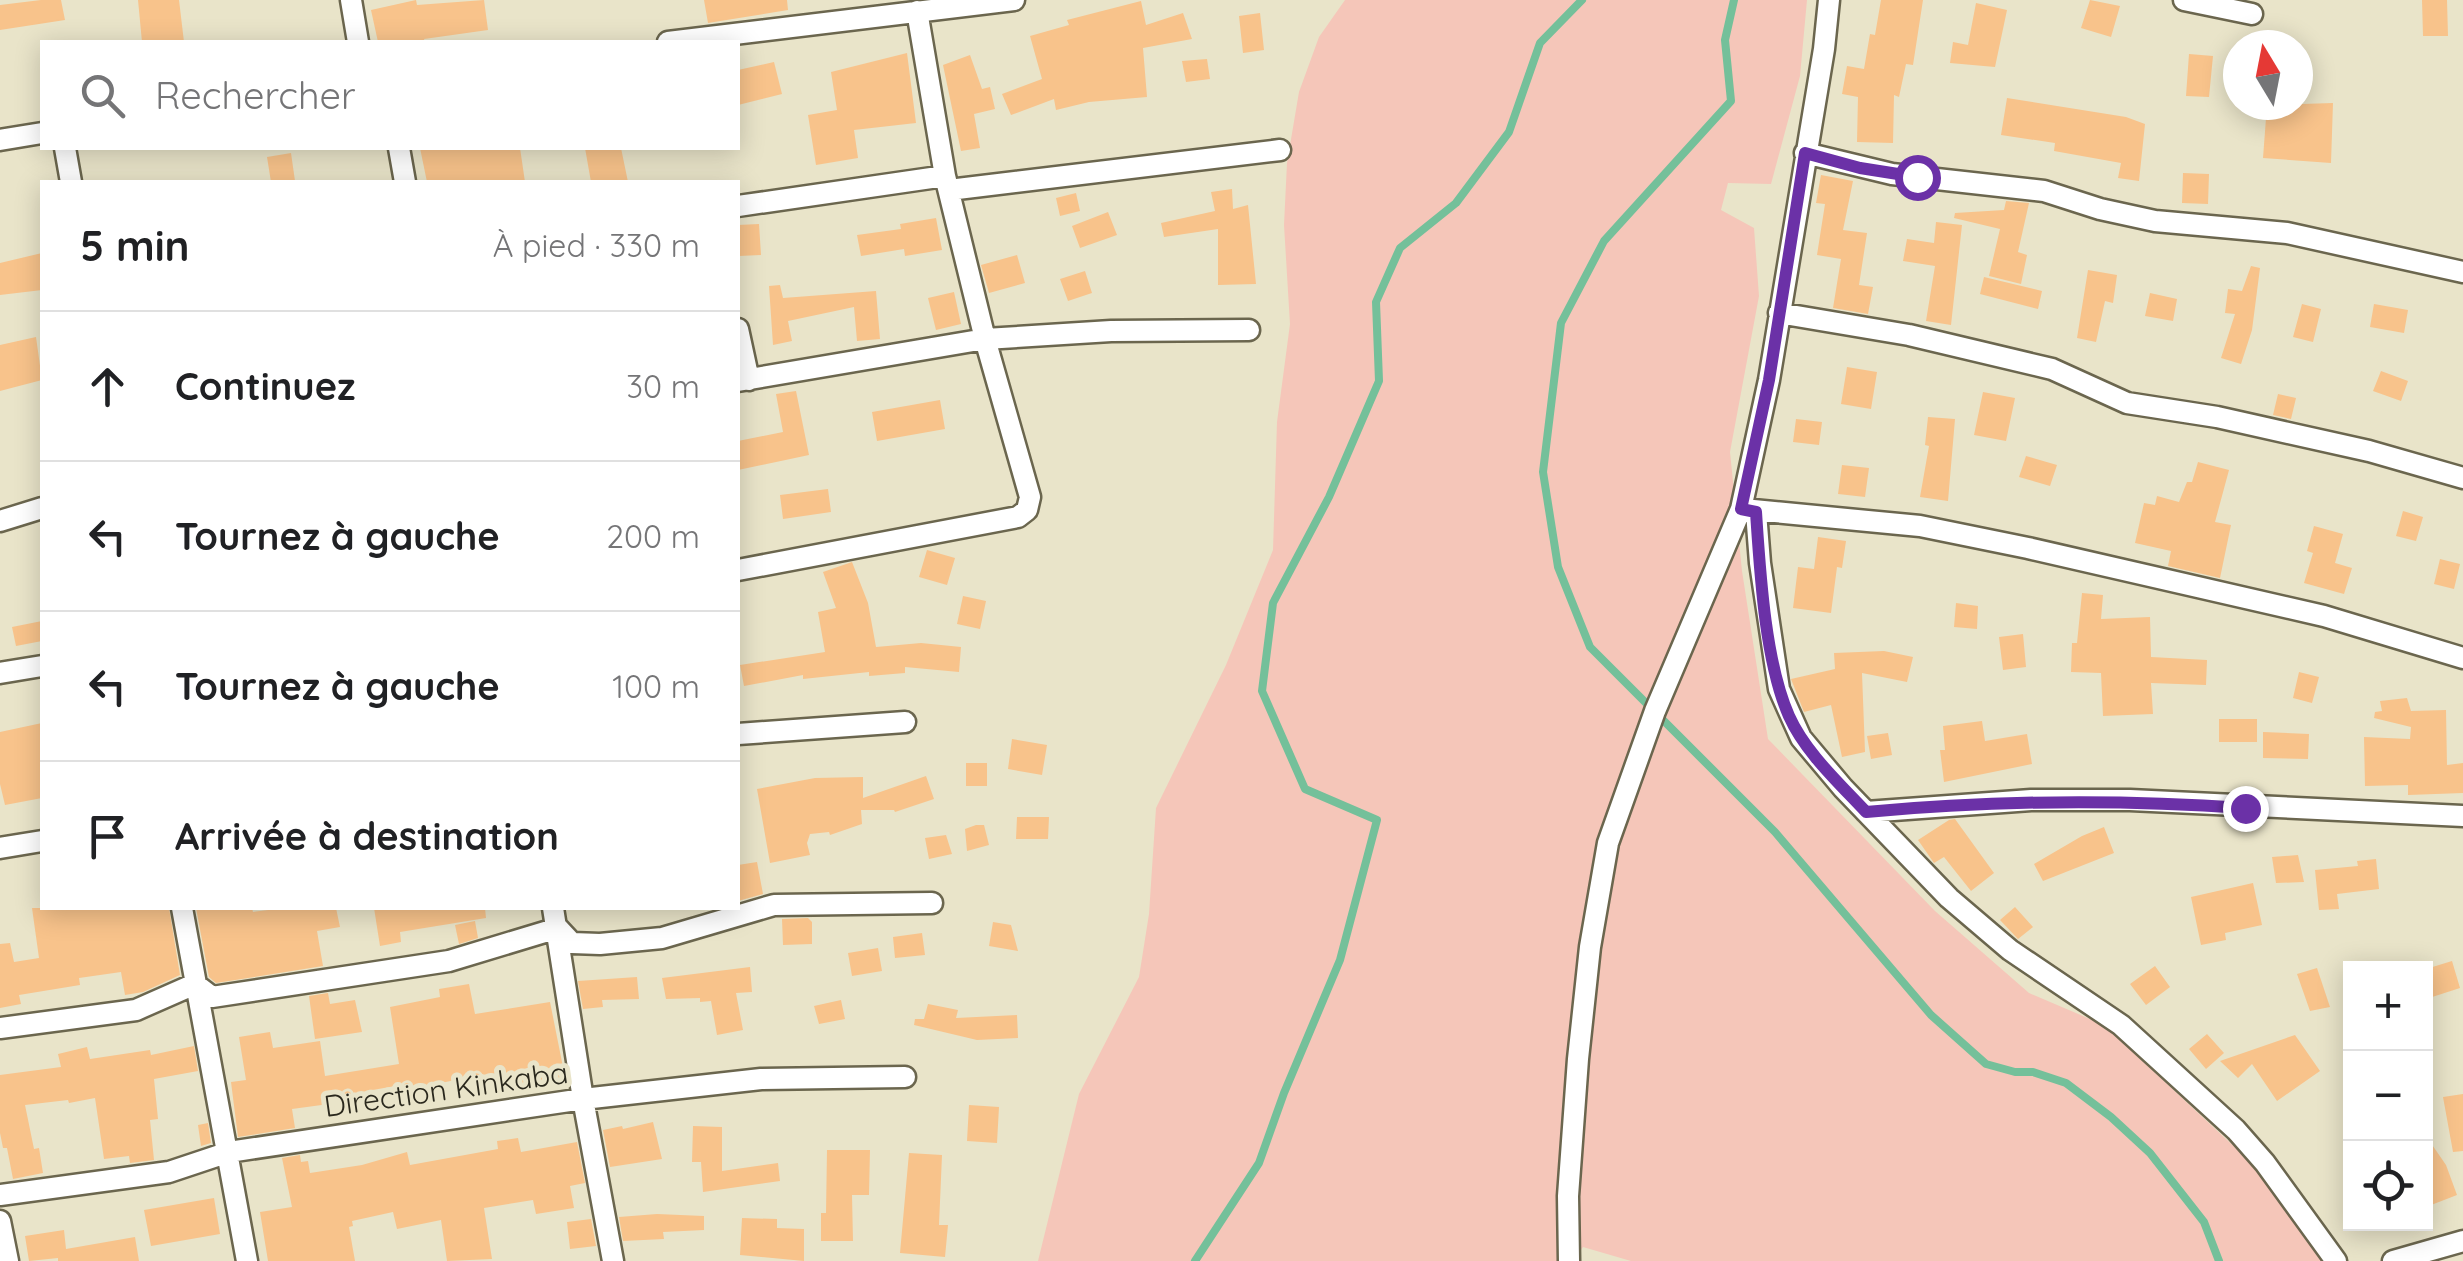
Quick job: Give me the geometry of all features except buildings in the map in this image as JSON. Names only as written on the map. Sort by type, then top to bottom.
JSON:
[{"type":"street","points":[[351,0],[358,40]]},
{"type":"street","points":[[684,40],[1014,0]]},
{"type":"street","points":[[1569,1261],[1568,1196],[1578,1059],[1590,948],[1608,844],[1655,711],[1749,510],[1829,0]]},
{"type":"street","points":[[2184,0],[2252,14]]},
{"type":"street","points":[[740,570],[1018,516],[1027,510],[1030,497],[947,184],[918,10]]},
{"type":"street","points":[[0,140],[40,133]]},
{"type":"street","points":[[65,150],[70,180]]},
{"type":"street","points":[[399,150],[406,180]]},
{"type":"street","points":[[740,206],[1280,150]]},
{"type":"street","points":[[1805,153],[1892,174],[2044,191],[2168,223],[2286,234],[2463,272]]},
{"type":"street","points":[[1780,313],[1909,336],[2052,369],[2128,404],[2217,416],[2369,451],[2463,478]]},
{"type":"street","points":[[740,349],[743,380],[985,339],[1111,331],[1248,330]]},
{"type":"street","points":[[0,521],[40,509]]},
{"type":"street","points":[[1749,510],[1920,526],[2028,548],[2324,616],[2463,658]]},
{"type":"street","points":[[1749,510],[1779,690],[1801,738],[1949,898],[2010,950],[2120,1025],[2236,1130],[2266,1163],[2336,1261]]},
{"type":"street","points":[[0,673],[40,666]]},
{"type":"street","points":[[740,734],[905,722]]},
{"type":"street","points":[[1866,812],[2031,800],[2130,800],[2463,816]]},
{"type":"street","points":[[0,848],[40,842]]},
{"type":"street","points":[[555,918],[572,942],[600,944],[662,938],[774,906],[932,903]]},
{"type":"street","points":[[182,910],[247,1261]]},
{"type":"street","points":[[195,984],[212,997],[449,961],[555,918]]},
{"type":"street","points":[[555,918],[613,1261]]},
{"type":"street","points":[[0,1028],[136,1010],[195,984]]},
{"type":"street","name":"Direction Kinkaba","points":[[0,1195],[168,1172],[229,1152],[583,1100],[761,1080],[905,1077]]},
{"type":"street","points":[[0,1221],[8,1261]]},
{"type":"street","points":[[2393,1261],[2463,1240]]},
{"type":"shaded area","points":[[1345,0],[1807,0],[1800,76],[1771,184],[1728,183],[1721,210],[1754,228],[1759,296],[1730,452],[1742,571],[1768,739],[1935,911],[2029,993],[2104,1025],[2272,1182],[2330,1261],[1631,1261],[1583,1247],[1573,1261],[1038,1261],[1079,1094],[1139,977],[1149,914],[1156,808],[1226,665],[1273,550],[1277,422],[1290,324],[1284,225],[1287,163],[1299,92],[1319,37]]},
{"type":"waterway","points":[[1195,1261],[1259,1163],[1340,960],[1377,820],[1305,789],[1262,691],[1273,603],[1329,497],[1379,381],[1376,302],[1400,248],[1456,203],[1509,132],[1540,43],[1582,0]]},
{"type":"waterway","points":[[1734,0],[1725,40],[1731,101],[1604,241],[1561,323],[1543,472],[1558,567],[1590,647],[1775,832],[1931,1015],[1986,1064],[2015,1072],[2033,1072],[2066,1083],[2111,1117],[2150,1153],[2204,1222],[2219,1261]]},
{"type":"route","points":[[1917,177],[1860,168],[1805,153],[1769,380],[1741,509],[1756,512],[1768,627],[1779,690],[1790,718],[1801,738],[1866,812],[2031,800],[2130,800],[2245,808]]}]
